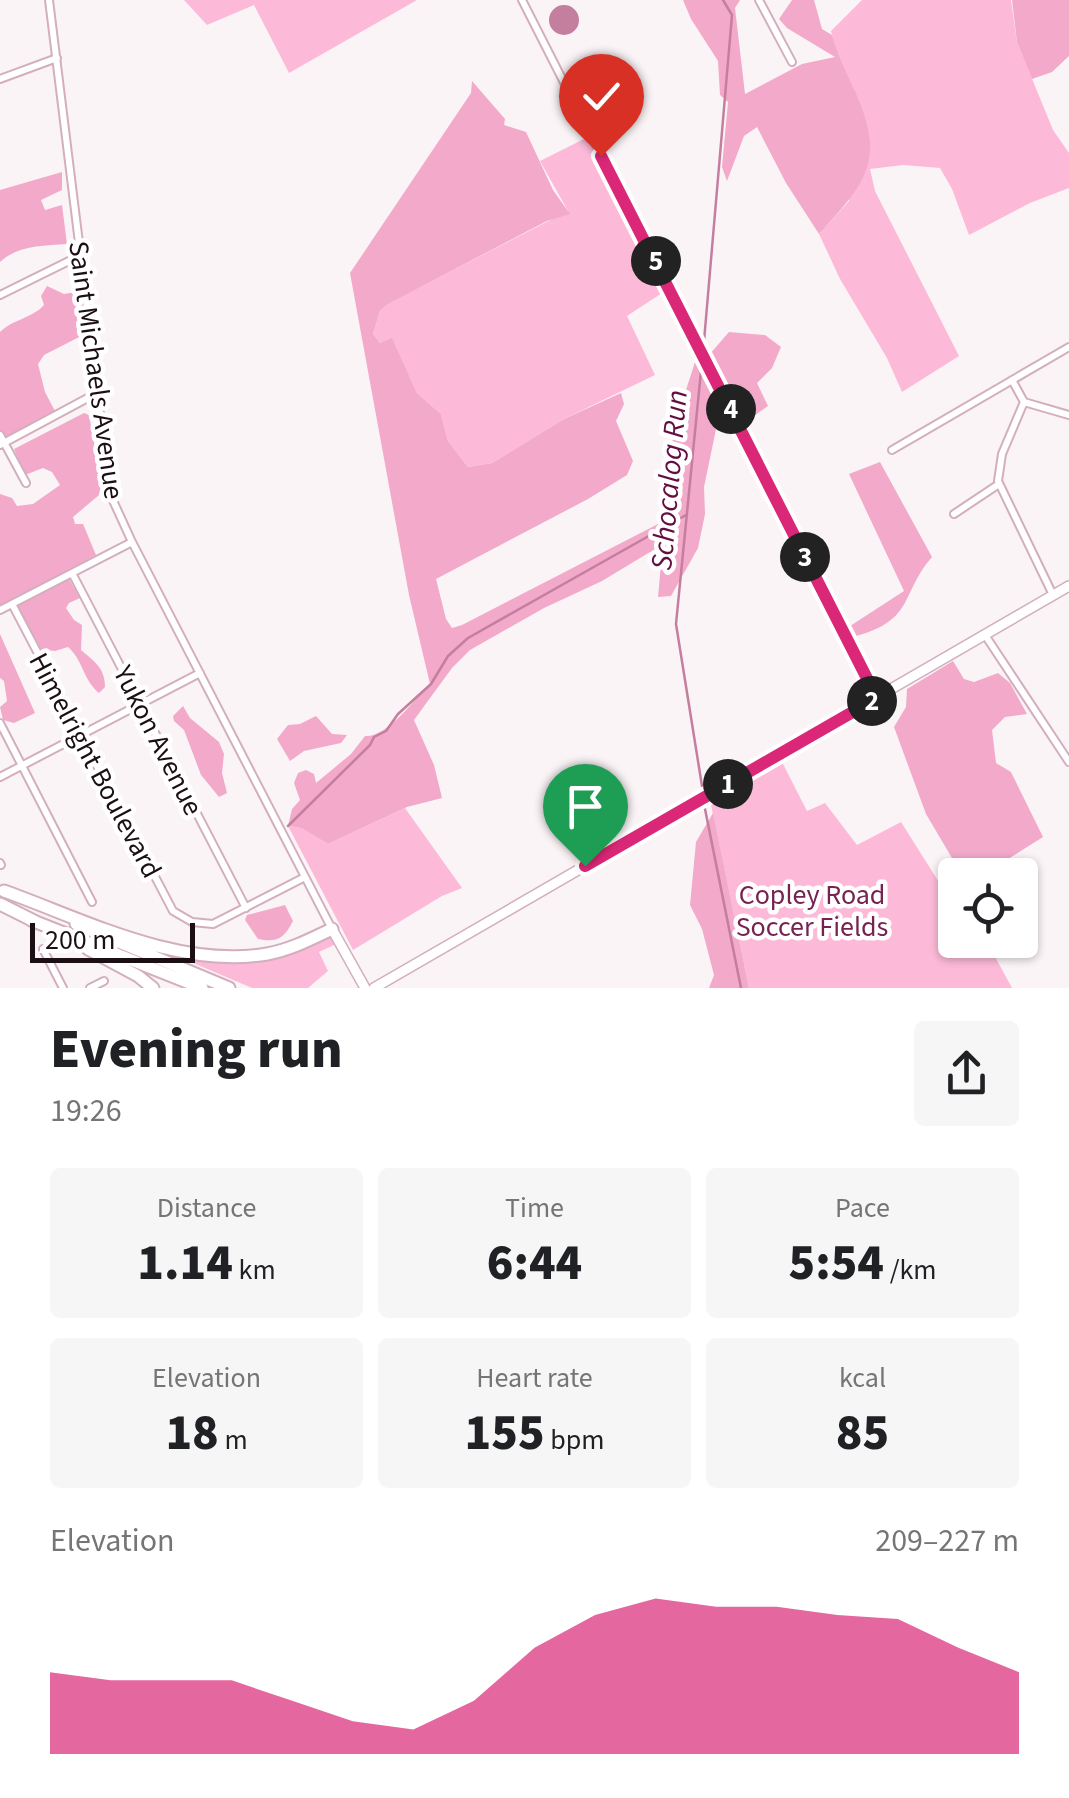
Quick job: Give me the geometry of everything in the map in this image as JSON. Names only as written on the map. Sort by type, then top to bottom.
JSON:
[{"type":"highway","points":[[2,889],[159,945],[210,955],[271,953],[332,929]]},
{"type":"highway","points":[[2,889],[96,934],[229,988]]},
{"type":"highway","points":[[0,904],[154,988]]},
{"type":"highway","points":[[31,920],[202,988]]},
{"type":"main road","points":[[374,988],[1069,586]]},
{"type":"main road","points":[[332,929],[365,988]]},
{"type":"street","name":"Saint Michaels Avenue","points":[[50,0],[110,494],[332,929]]},
{"type":"street","points":[[522,0],[877,698]]},
{"type":"street","points":[[759,0],[792,62]]},
{"type":"street","points":[[0,79],[57,58]]},
{"type":"street","points":[[0,295],[82,255]]},
{"type":"street","points":[[892,450],[1069,347]]},
{"type":"street","points":[[1012,380],[1024,402],[1069,415]]},
{"type":"street","points":[[3,444],[96,393]]},
{"type":"street","points":[[1024,402],[1002,454],[999,484],[1053,595]]},
{"type":"street","points":[[0,434],[26,482]]},
{"type":"street","points":[[954,514],[999,484]]},
{"type":"street","points":[[0,610],[132,542]]},
{"type":"street","name":"Yukon Avenue","points":[[72,573],[246,908]]},
{"type":"street","name":"Himelright Boulevard","points":[[12,604],[173,911],[186,920],[212,924],[246,908]]},
{"type":"street","points":[[985,635],[1069,762]]},
{"type":"street","points":[[0,777],[200,673]]},
{"type":"street","points":[[0,723],[92,902]]},
{"type":"street","points":[[246,908],[304,877]]},
{"type":"street","points":[[43,949],[64,988]]},
{"type":"street","points":[[90,988],[104,981]]},
{"type":"green space","points":[[184,0],[417,0],[289,73],[254,5],[207,25]]},
{"type":"green space","points":[[862,0],[1011,0],[1017,42],[1053,130],[1069,153],[1069,188],[1030,203],[969,235],[940,168],[903,165],[870,169],[875,191],[959,356],[902,392],[819,234],[849,201],[854,89],[837,57],[831,31]]},
{"type":"green space","points":[[588,137],[662,293],[627,316],[655,375],[564,419],[492,463],[468,467],[448,441],[441,414],[417,393],[392,339],[380,343],[373,334],[380,311],[568,211],[540,161]]},
{"type":"green space","name":"Copley Road Soccer Fields","points":[[781,760],[807,811],[825,803],[857,845],[901,822],[938,881],[938,958],[996,958],[1012,988],[749,988],[710,800]]},
{"type":"green space","points":[[405,808],[462,888],[353,950],[288,826],[301,828],[328,844]]},
{"type":"green space","points":[[326,935],[336,944],[319,952],[328,971],[308,988],[252,988],[172,954],[230,960]]},
{"type":"shaded area","points":[[683,0],[740,0],[735,8],[745,94],[802,64],[835,57],[779,19],[792,0],[814,0],[822,29],[832,35],[863,112],[870,152],[860,183],[819,234],[757,127],[744,136],[727,181],[722,167],[728,102],[720,95],[718,61]]},
{"type":"shaded area","points":[[1012,0],[1069,0],[1069,56],[1052,72],[1032,79],[1017,42]]},
{"type":"shaded area","points":[[564,5],[575,9],[579,20],[575,31],[564,35],[553,31],[549,20],[553,9]]},
{"type":"shaded area","points":[[472,81],[505,119],[504,125],[526,132],[553,190],[570,214],[547,221],[386,305],[380,311],[373,334],[380,343],[392,338],[417,393],[441,414],[448,441],[468,467],[492,463],[564,419],[621,393],[624,404],[616,421],[633,461],[627,475],[588,499],[436,579],[446,619],[452,628],[462,625],[658,524],[676,421],[695,362],[720,410],[704,487],[705,514],[698,548],[671,596],[658,597],[661,564],[650,552],[470,650],[414,720],[434,765],[442,798],[407,807],[328,844],[301,828],[288,826],[292,809],[300,800],[294,783],[298,773],[306,770],[314,774],[316,783],[351,754],[365,736],[391,725],[430,684],[409,595],[350,273],[471,93]]},
{"type":"shaded area","points":[[62,172],[62,190],[41,200],[45,210],[62,205],[67,244],[23,249],[0,262],[0,190]]},
{"type":"shaded area","points":[[47,286],[64,294],[82,291],[87,333],[44,355],[38,364],[45,392],[56,413],[0,443],[0,332],[44,305],[41,296]]},
{"type":"shaded area","points":[[729,332],[765,335],[781,347],[772,368],[757,383],[768,406],[744,423],[709,355]]},
{"type":"shaded area","points":[[84,413],[89,415],[102,484],[99,495],[73,517],[75,524],[83,524],[96,555],[0,608],[0,494],[12,498],[17,506],[33,504],[60,485],[52,472],[43,468],[25,475],[14,449]]},
{"type":"shaded area","points":[[880,462],[932,557],[898,614],[875,630],[856,636],[847,628],[904,591],[849,474]]},
{"type":"shaded area","points":[[68,577],[80,598],[66,608],[82,625],[81,650],[103,675],[105,687],[99,693],[68,647],[55,651],[38,649],[18,606]]},
{"type":"shaded area","points":[[0,634],[35,713],[14,723],[3,720],[0,707],[7,701],[0,678]]},
{"type":"shaded area","points":[[953,661],[964,679],[974,682],[998,673],[1010,683],[1027,714],[1005,717],[992,730],[996,763],[1011,772],[1043,837],[1010,858],[952,858],[926,814],[894,727],[906,707],[907,689]]},
{"type":"shaded area","points":[[183,706],[190,718],[219,742],[224,754],[222,773],[227,793],[219,797],[201,775],[184,730],[174,721],[173,716]]},
{"type":"shaded area","points":[[316,716],[332,734],[347,735],[341,743],[304,751],[290,761],[277,739],[288,725]]},
{"type":"shaded area","points":[[713,813],[749,988],[709,988],[714,975],[702,929],[690,905],[696,842]]},
{"type":"shaded area","points":[[285,905],[293,921],[287,932],[275,940],[258,939],[245,920],[247,915]]},
{"type":"waterway","name":"Schocalog Run","points":[[703,353],[732,15],[723,0]]},
{"type":"waterway","name":"Schocalog Run","points":[[702,361],[676,624],[702,786]]},
{"type":"waterway","points":[[288,826],[374,737],[386,731],[398,714],[431,684],[448,656],[468,638],[686,515]]},
{"type":"waterway","name":"Schocalog Run","points":[[705,809],[741,988]]},
{"type":"route","points":[[585,866],[877,698],[601,156]]}]
